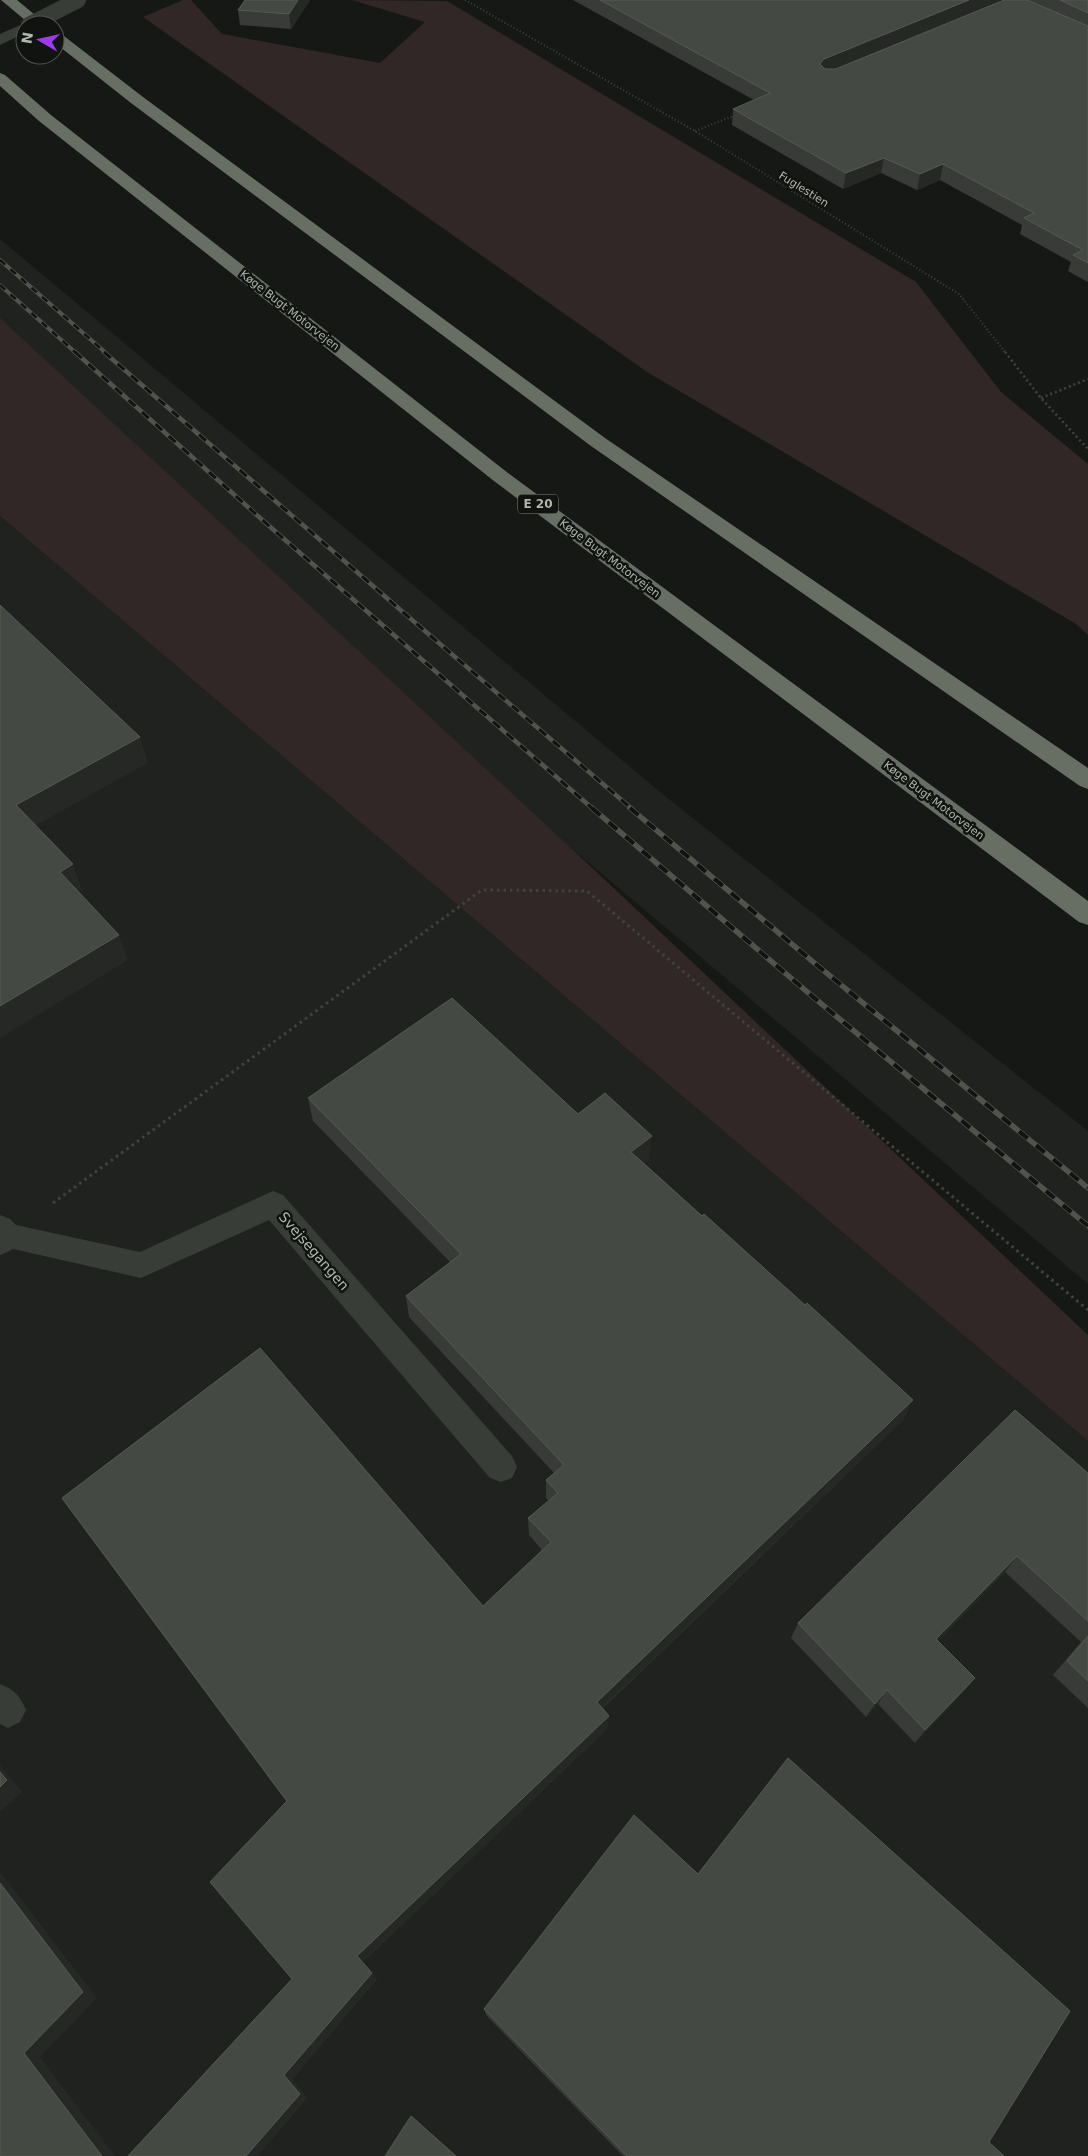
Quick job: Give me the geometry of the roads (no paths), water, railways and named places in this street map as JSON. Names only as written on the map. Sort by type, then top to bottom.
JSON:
[{"type":"highway","points":[[8,0],[27,15]]},
{"type":"highway","points":[[65,44],[145,106],[598,442],[1088,780]]},
{"type":"highway","name":"Køge Bugt Motorvejen","points":[[0,78],[45,118],[501,477],[1088,915]]},
{"type":"street","points":[[49,15],[78,0]]},
{"type":"street","points":[[0,40],[15,32]]},
{"type":"street","name":"Svejsegangen","points":[[2,1235],[141,1265],[273,1204],[501,1466]]},
{"type":"railway","points":[[0,260],[106,353]]},
{"type":"railway","points":[[0,285],[76,353]]},
{"type":"railway","points":[[75,352],[268,525],[593,809]]},
{"type":"railway","points":[[104,352],[632,809]]},
{"type":"railway","points":[[592,808],[812,996],[1088,1226]]},
{"type":"railway","points":[[630,808],[812,961],[1088,1188]]}]
